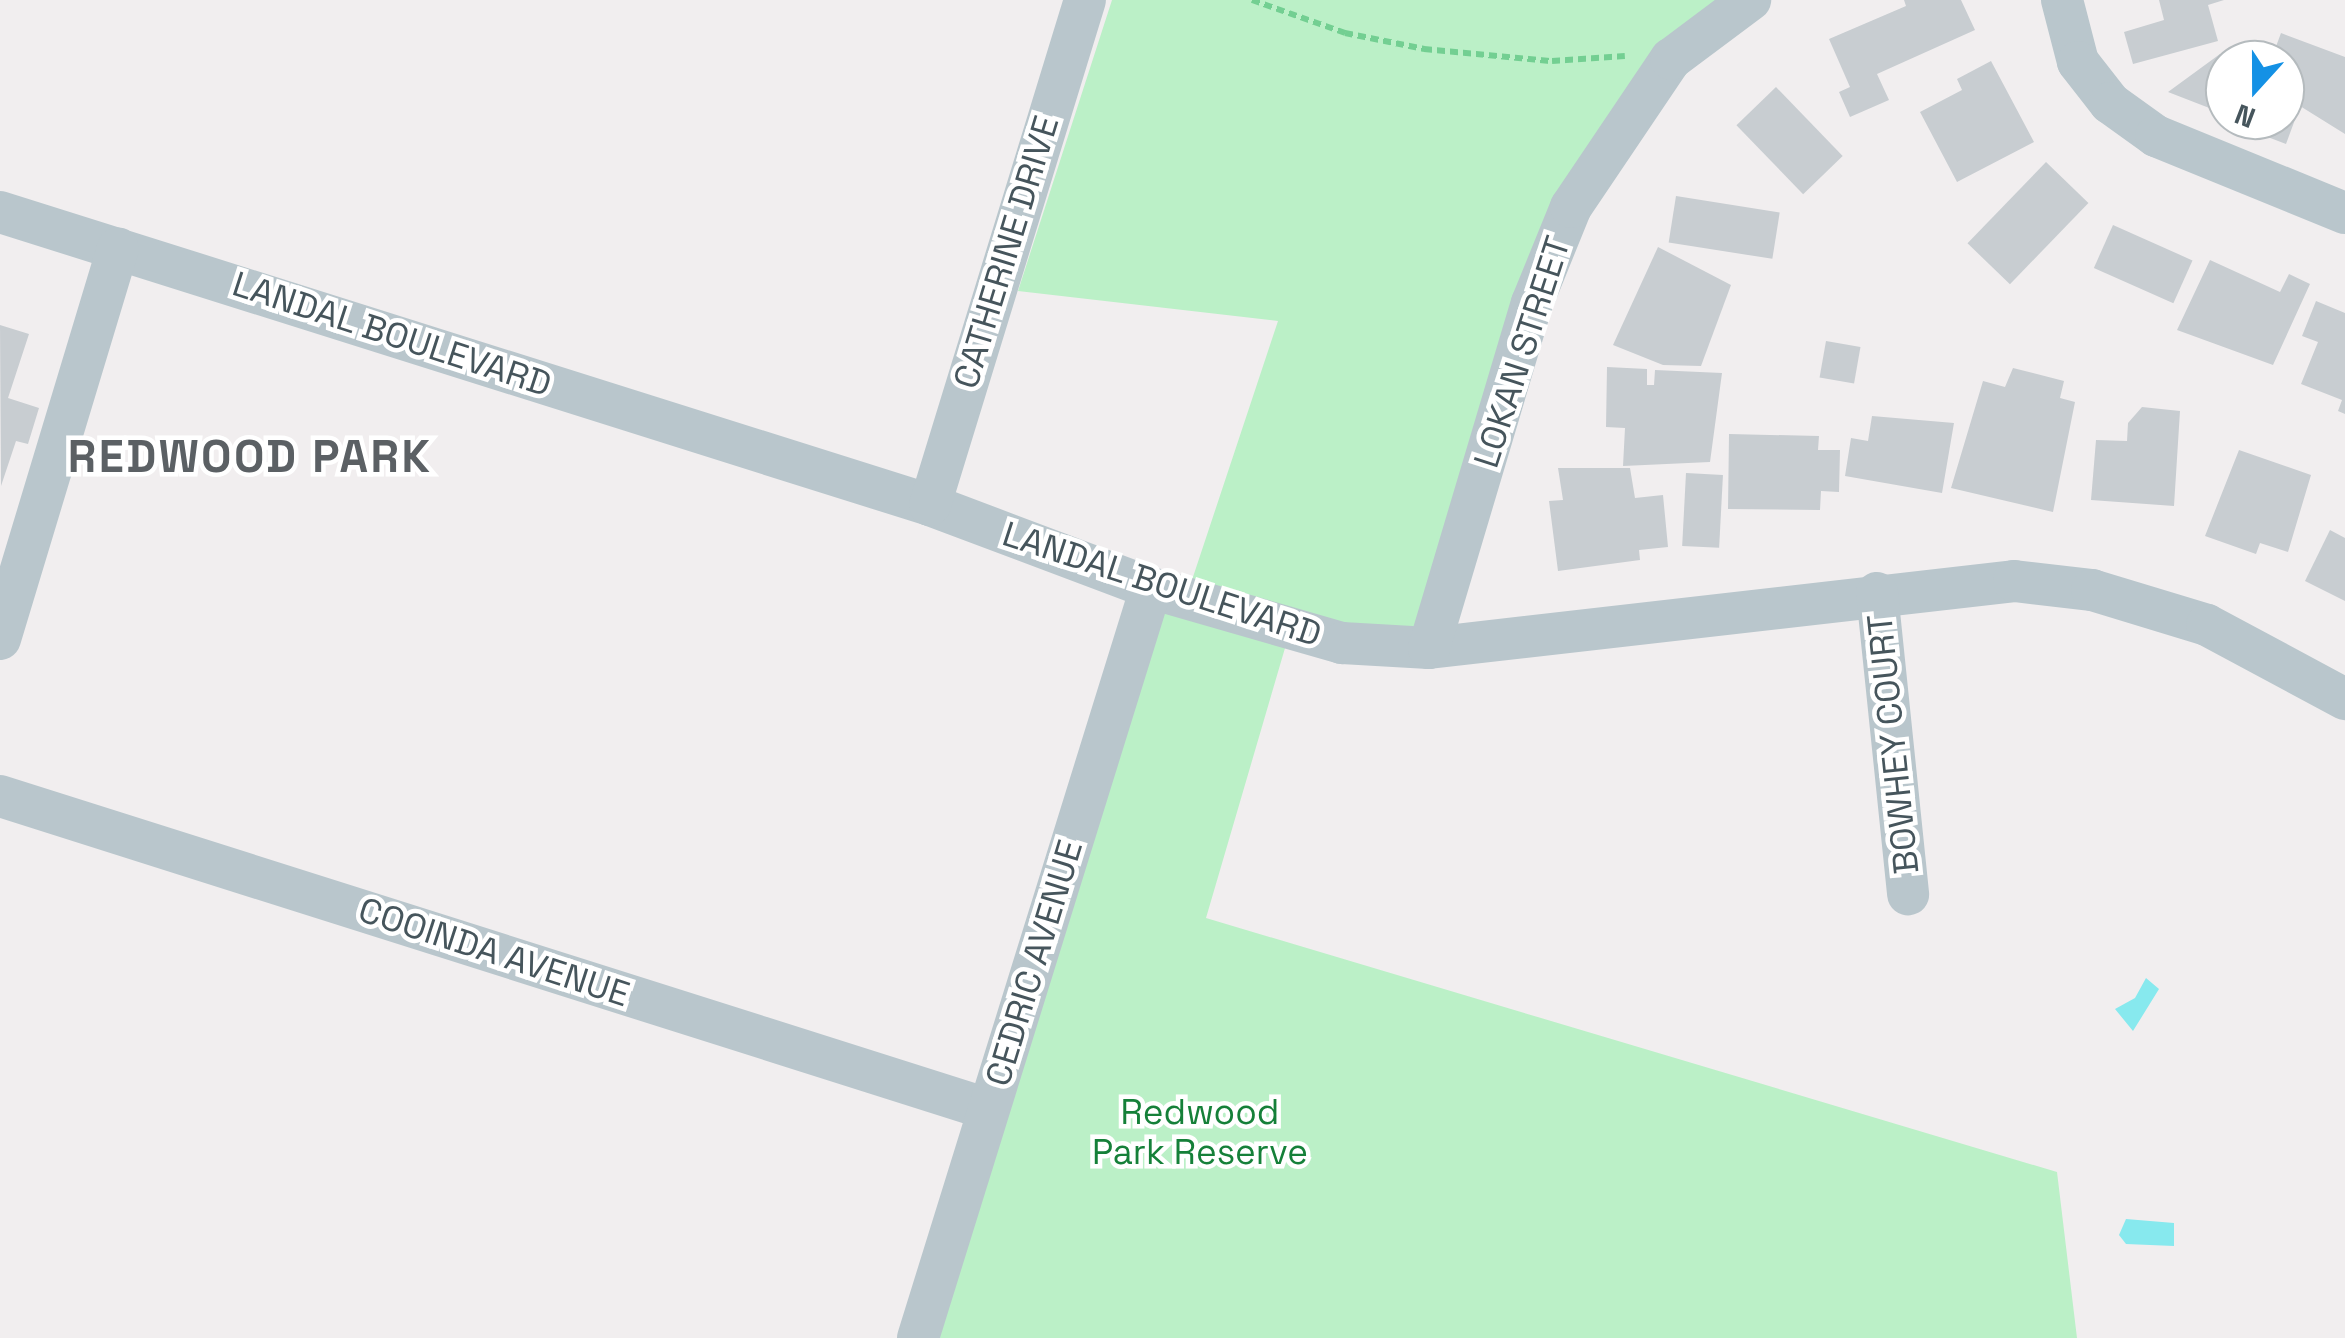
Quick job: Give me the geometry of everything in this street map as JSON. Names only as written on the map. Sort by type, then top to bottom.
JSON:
[{"type":"street","name":"CATHERINE DRIVE","points":[[930,504],[1085,0]]},
{"type":"street","name":"LOKAN STREET","points":[[1429,648],[1532,303],[1571,207],[1671,59],[1750,0]]},
{"type":"street","points":[[2062,0],[2078,62],[2110,103],[2156,136],[2345,213]]},
{"type":"street","name":"LANDAL BOULEVARD","points":[[0,212],[930,504],[1151,588],[1342,644],[1429,648],[1877,593],[2014,581],[2092,590],[2208,625],[2345,699]]},
{"type":"street","points":[[0,639],[118,248]]},
{"type":"street","name":"CEDRIC AVENUE","points":[[918,1338],[1151,588]]},
{"type":"street","name":"BOWHEY COURT","points":[[1877,593],[1908,894]]},
{"type":"street","name":"COOINDA AVENUE","points":[[0,796],[988,1109]]},
{"type":"path","points":[[1252,0],[1345,33],[1424,49],[1537,60],[1671,59]]},
{"type":"green space","name":"Redwood Park Reserve","points":[[1112,0],[1750,0],[1571,207],[1429,648],[1290,631],[1206,918],[2057,1172],[2077,1338],[918,1338],[1151,588],[1186,598],[1278,321],[1018,291]]},
{"type":"water","points":[[2146,978],[2159,989],[2133,1031],[2115,1009],[2135,998]]},
{"type":"water","points":[[2126,1219],[2174,1223],[2174,1246],[2126,1244],[2119,1235]]},
{"type":"building","points":[[1904,0],[1961,0],[1975,30],[1877,74],[1889,100],[1850,117],[1839,92],[1850,87],[1829,39],[1906,6]]},
{"type":"building","points":[[2159,0],[2224,0],[2208,5],[2218,40],[2205,40],[2205,45],[2133,64],[2124,32],[2164,20]]},
{"type":"building","points":[[2281,33],[2300,40],[2278,40]]},
{"type":"building","points":[[2305,42],[2345,57],[2345,134],[2305,109]]},
{"type":"building","points":[[1991,61],[2034,142],[1957,182],[1920,112],[1962,90],[1957,79]]},
{"type":"building","points":[[2205,65],[2205,106],[2168,92]]},
{"type":"building","points":[[1776,87],[1843,156],[1803,194],[1736,125]]},
{"type":"building","points":[[2046,162],[2088,203],[2010,284],[1968,243]]},
{"type":"building","points":[[1676,196],[1780,212],[1772,259],[1669,242]]},
{"type":"building","points":[[2113,225],[2192,260],[2173,303],[2094,268]]},
{"type":"building","points":[[1658,247],[1731,285],[1701,366],[1663,365],[1613,345]]},
{"type":"building","points":[[2210,260],[2280,292],[2289,274],[2310,284],[2273,365],[2177,330]]},
{"type":"building","points":[[2316,301],[2345,313],[2345,414],[2338,411],[2342,400],[2301,384],[2318,342],[2302,336]]},
{"type":"building","points":[[0,325],[29,334],[8,398],[39,408],[28,444],[16,441],[1,486]]},
{"type":"building","points":[[1826,341],[1860,347],[1854,384],[1820,377]]},
{"type":"building","points":[[1607,367],[1647,369],[1647,385],[1654,385],[1655,370],[1722,373],[1710,462],[1623,466],[1625,428],[1606,427]]},
{"type":"building","points":[[2013,368],[2064,381],[2060,398],[2075,402],[2053,512],[1951,488],[1983,381],[2005,387]]},
{"type":"building","points":[[2142,407],[2180,411],[2174,506],[2091,500],[2096,440],[2127,441],[2128,423]]},
{"type":"building","points":[[1872,416],[1954,423],[1942,493],[1845,476],[1851,438],[1868,441]]},
{"type":"building","points":[[1729,434],[1819,436],[1818,450],[1840,450],[1839,492],[1821,491],[1820,510],[1728,509]]},
{"type":"building","points":[[2239,450],[2311,475],[2288,552],[2260,543],[2256,554],[2205,536]]},
{"type":"building","points":[[1558,468],[1630,468],[1635,498],[1663,495],[1668,547],[1639,550],[1640,560],[1558,571],[1549,501],[1563,500]]},
{"type":"building","points":[[1686,473],[1723,475],[1719,548],[1682,546]]},
{"type":"building","points":[[2330,530],[2345,538],[2345,601],[2305,581]]},
{"type":"district","name":"REDWOOD PARK","points":[[250,457]]}]
